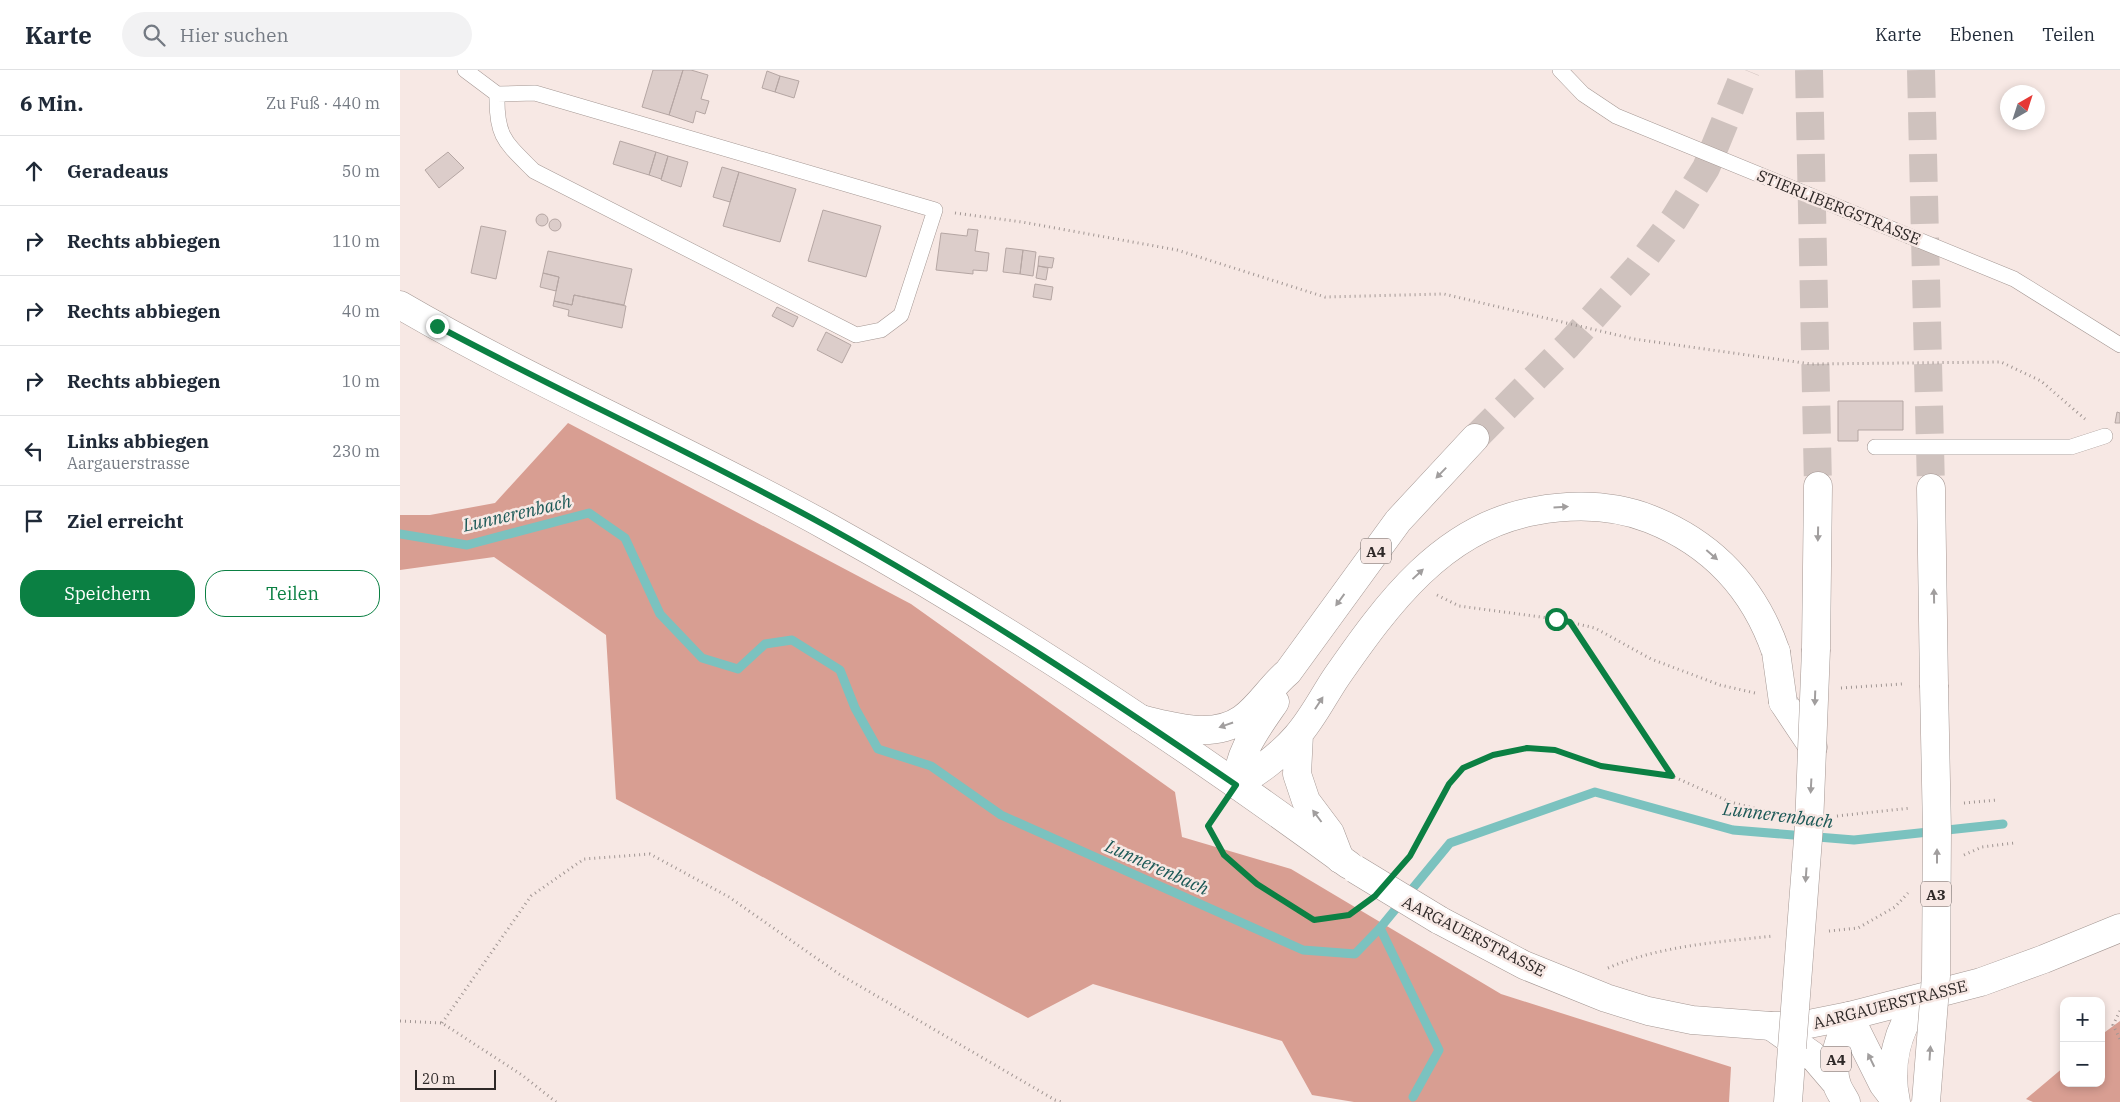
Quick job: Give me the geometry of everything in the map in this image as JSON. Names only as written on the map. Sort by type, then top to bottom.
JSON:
[{"type":"main road","name":"AARGAUERSTRASSE","points":[[400,305],[504,362],[828,527],[969,610],[1140,719],[1348,864],[1439,920],[1524,965],[1623,1003],[1648,1011],[1692,1020],[1771,1026],[1804,1024],[1849,1016],[1981,982],[2120,928]]},
{"type":"main road","name":"A4","points":[[1140,719],[1187,729],[1207,730],[1226,727],[1241,719],[1259,702],[1275,682],[1288,672],[1398,521],[1475,438]]},
{"type":"main road","points":[[1788,1102],[1813,747],[1818,486]]},
{"type":"main road","name":"A3","points":[[1926,1102],[1936,976],[1935,645],[1931,488]]},
{"type":"main road","points":[[1236,785],[1275,759],[1298,734],[1337,676],[1386,610],[1410,582],[1436,557],[1462,539],[1489,524],[1525,512],[1559,506],[1606,509],[1640,516],[1673,528],[1703,547],[1727,568],[1750,596],[1767,627],[1776,652],[1783,702],[1813,747]]},
{"type":"main road","name":"A4","points":[[1236,785],[1238,765],[1243,752],[1284,689],[1288,672]]},
{"type":"main road","points":[[1298,734],[1297,774],[1306,801],[1330,833],[1348,864]]},
{"type":"main road","points":[[1896,1102],[1892,1074],[1896,1045],[1910,1011],[1920,999]]},
{"type":"main road","name":"A4","points":[[1841,1093],[1836,1062],[1838,1044],[1849,1016]]},
{"type":"main road","points":[[1849,1016],[1883,1084],[1896,1102]]},
{"type":"main road","name":"A4","points":[[1771,1026],[1812,1055],[1841,1093]]},
{"type":"lane","points":[[465,70],[497,94],[536,93],[935,210],[901,315],[881,330],[856,335],[534,171],[506,142],[497,119],[497,94]]},
{"type":"lane","name":"STIERLIBERGSTRASSE","points":[[1560,70],[1583,94],[1616,116],[2014,279],[2120,345]]},
{"type":"lane","points":[[1875,447],[2071,447],[2104,436]]},
{"type":"lane","points":[[1791,1062],[1803,1102]]},
{"type":"path","points":[[935,210],[1022,222],[1177,250],[1325,297],[1444,294],[1634,339],[1811,364],[2001,362],[2041,381],[2104,436]]},
{"type":"path","points":[[1410,582],[1459,606],[1570,622],[1596,628],[1651,659],[1720,685],[1758,693]]},
{"type":"path","points":[[1570,622],[1672,776]]},
{"type":"path","points":[[1835,688],[1902,684]]},
{"type":"path","points":[[1398,869],[1410,856],[1449,784],[1463,768],[1493,755],[1527,748],[1555,750],[1601,766],[1672,776],[1730,802],[1779,816],[1788,816]]},
{"type":"path","points":[[1236,785],[1208,826],[1224,855],[1257,884],[1314,920],[1349,915],[1368,900]]},
{"type":"path","points":[[1959,804],[1997,800]]},
{"type":"path","points":[[1836,816],[1912,808]]},
{"type":"path","points":[[442,1023],[531,896],[584,860],[650,854],[728,897],[840,974],[1062,1102]]},
{"type":"path","points":[[2120,1011],[2113,1025],[2120,1039]]},
{"type":"path","points":[[400,1020],[442,1023],[522,1075],[556,1102]]},
{"type":"shaded area","points":[[568,423],[911,604],[1175,792],[1182,837],[1291,869],[1501,994],[1731,1067],[1729,1102],[1354,1102],[1312,1095],[1282,1041],[1093,984],[1028,1018],[616,799],[606,635],[494,557],[400,570],[400,515],[430,515],[495,503]]},
{"type":"shaded area","points":[[2120,1021],[2120,1102],[2033,1102],[2026,1099],[2060,1070],[2060,1087],[2105,1087],[2105,1032]]},
{"type":"building","points":[[653,70],[683,70],[669,115],[642,107]]},
{"type":"building","points":[[683,70],[691,70],[708,75],[701,99],[709,101],[705,114],[696,111],[693,123],[669,115]]},
{"type":"building","points":[[767,71],[780,76],[775,92],[762,88]]},
{"type":"building","points":[[780,76],[799,81],[794,98],[775,92]]},
{"type":"building","points":[[620,141],[656,152],[649,175],[613,164]]},
{"type":"building","points":[[448,152],[464,168],[439,188],[425,170]]},
{"type":"building","points":[[656,152],[668,156],[661,179],[649,175]]},
{"type":"building","points":[[668,156],[688,162],[681,187],[661,180]]},
{"type":"building","points":[[722,167],[739,172],[730,202],[713,197]]},
{"type":"building","points":[[739,172],[796,189],[780,242],[723,226]]},
{"type":"building","points":[[823,210],[881,226],[866,277],[808,261]]},
{"type":"building","points":[[540,214],[544,214],[548,220],[544,226],[540,226],[536,222],[536,218]]},
{"type":"building","points":[[553,219],[557,219],[561,225],[557,231],[553,231],[549,227],[549,223]]},
{"type":"building","points":[[481,226],[506,231],[496,279],[471,273]]},
{"type":"building","points":[[968,229],[978,230],[975,251],[989,253],[987,271],[973,270],[973,274],[936,270],[941,233],[967,236]]},
{"type":"building","points":[[1006,248],[1023,250],[1020,274],[1003,272]]},
{"type":"building","points":[[1023,250],[1036,252],[1033,276],[1020,274]]},
{"type":"building","points":[[548,251],[632,269],[624,305],[574,295],[572,305],[554,301],[559,277],[543,273]]},
{"type":"building","points":[[1039,256],[1054,258],[1052,268],[1038,266]]},
{"type":"building","points":[[1038,266],[1048,268],[1046,280],[1036,278]]},
{"type":"building","points":[[543,273],[559,277],[556,291],[540,287]]},
{"type":"building","points":[[1035,284],[1053,287],[1051,300],[1033,297]]},
{"type":"building","points":[[574,295],[626,306],[622,328],[568,316],[569,310],[553,306],[554,301],[572,305]]},
{"type":"building","points":[[777,307],[798,317],[793,327],[772,316]]},
{"type":"building","points":[[826,332],[851,345],[842,363],[817,350]]},
{"type":"building","points":[[1838,401],[1903,401],[1903,430],[1858,430],[1858,441],[1838,441]]},
{"type":"building","points":[[2117,412],[2120,413],[2120,423],[2115,423]]},
{"type":"waterway","name":"Lunnerenbach","points":[[400,534],[467,545],[589,513],[625,538],[660,614],[702,658],[738,669],[765,644],[792,640],[840,670],[855,708],[878,749],[931,766],[1001,815],[1303,950],[1355,954],[1380,928],[1450,843],[1595,792],[1733,830],[1854,840],[2003,824]]},
{"type":"waterway","points":[[1380,928],[1439,1050],[1413,1097]]},
{"type":"tunnel","points":[[1475,438],[1568,345],[1638,267],[1674,219],[1706,168],[1746,70]]},
{"type":"tunnel","points":[[1809,70],[1818,486]]},
{"type":"tunnel","points":[[1921,70],[1931,488]]},
{"type":"route","points":[[437,326],[828,527],[1052,661],[1192,754],[1236,785],[1208,826],[1224,855],[1257,884],[1314,920],[1349,915],[1375,896],[1410,856],[1449,784],[1463,768],[1493,755],[1527,748],[1555,750],[1601,766],[1672,776],[1570,622],[1556,619]]}]
